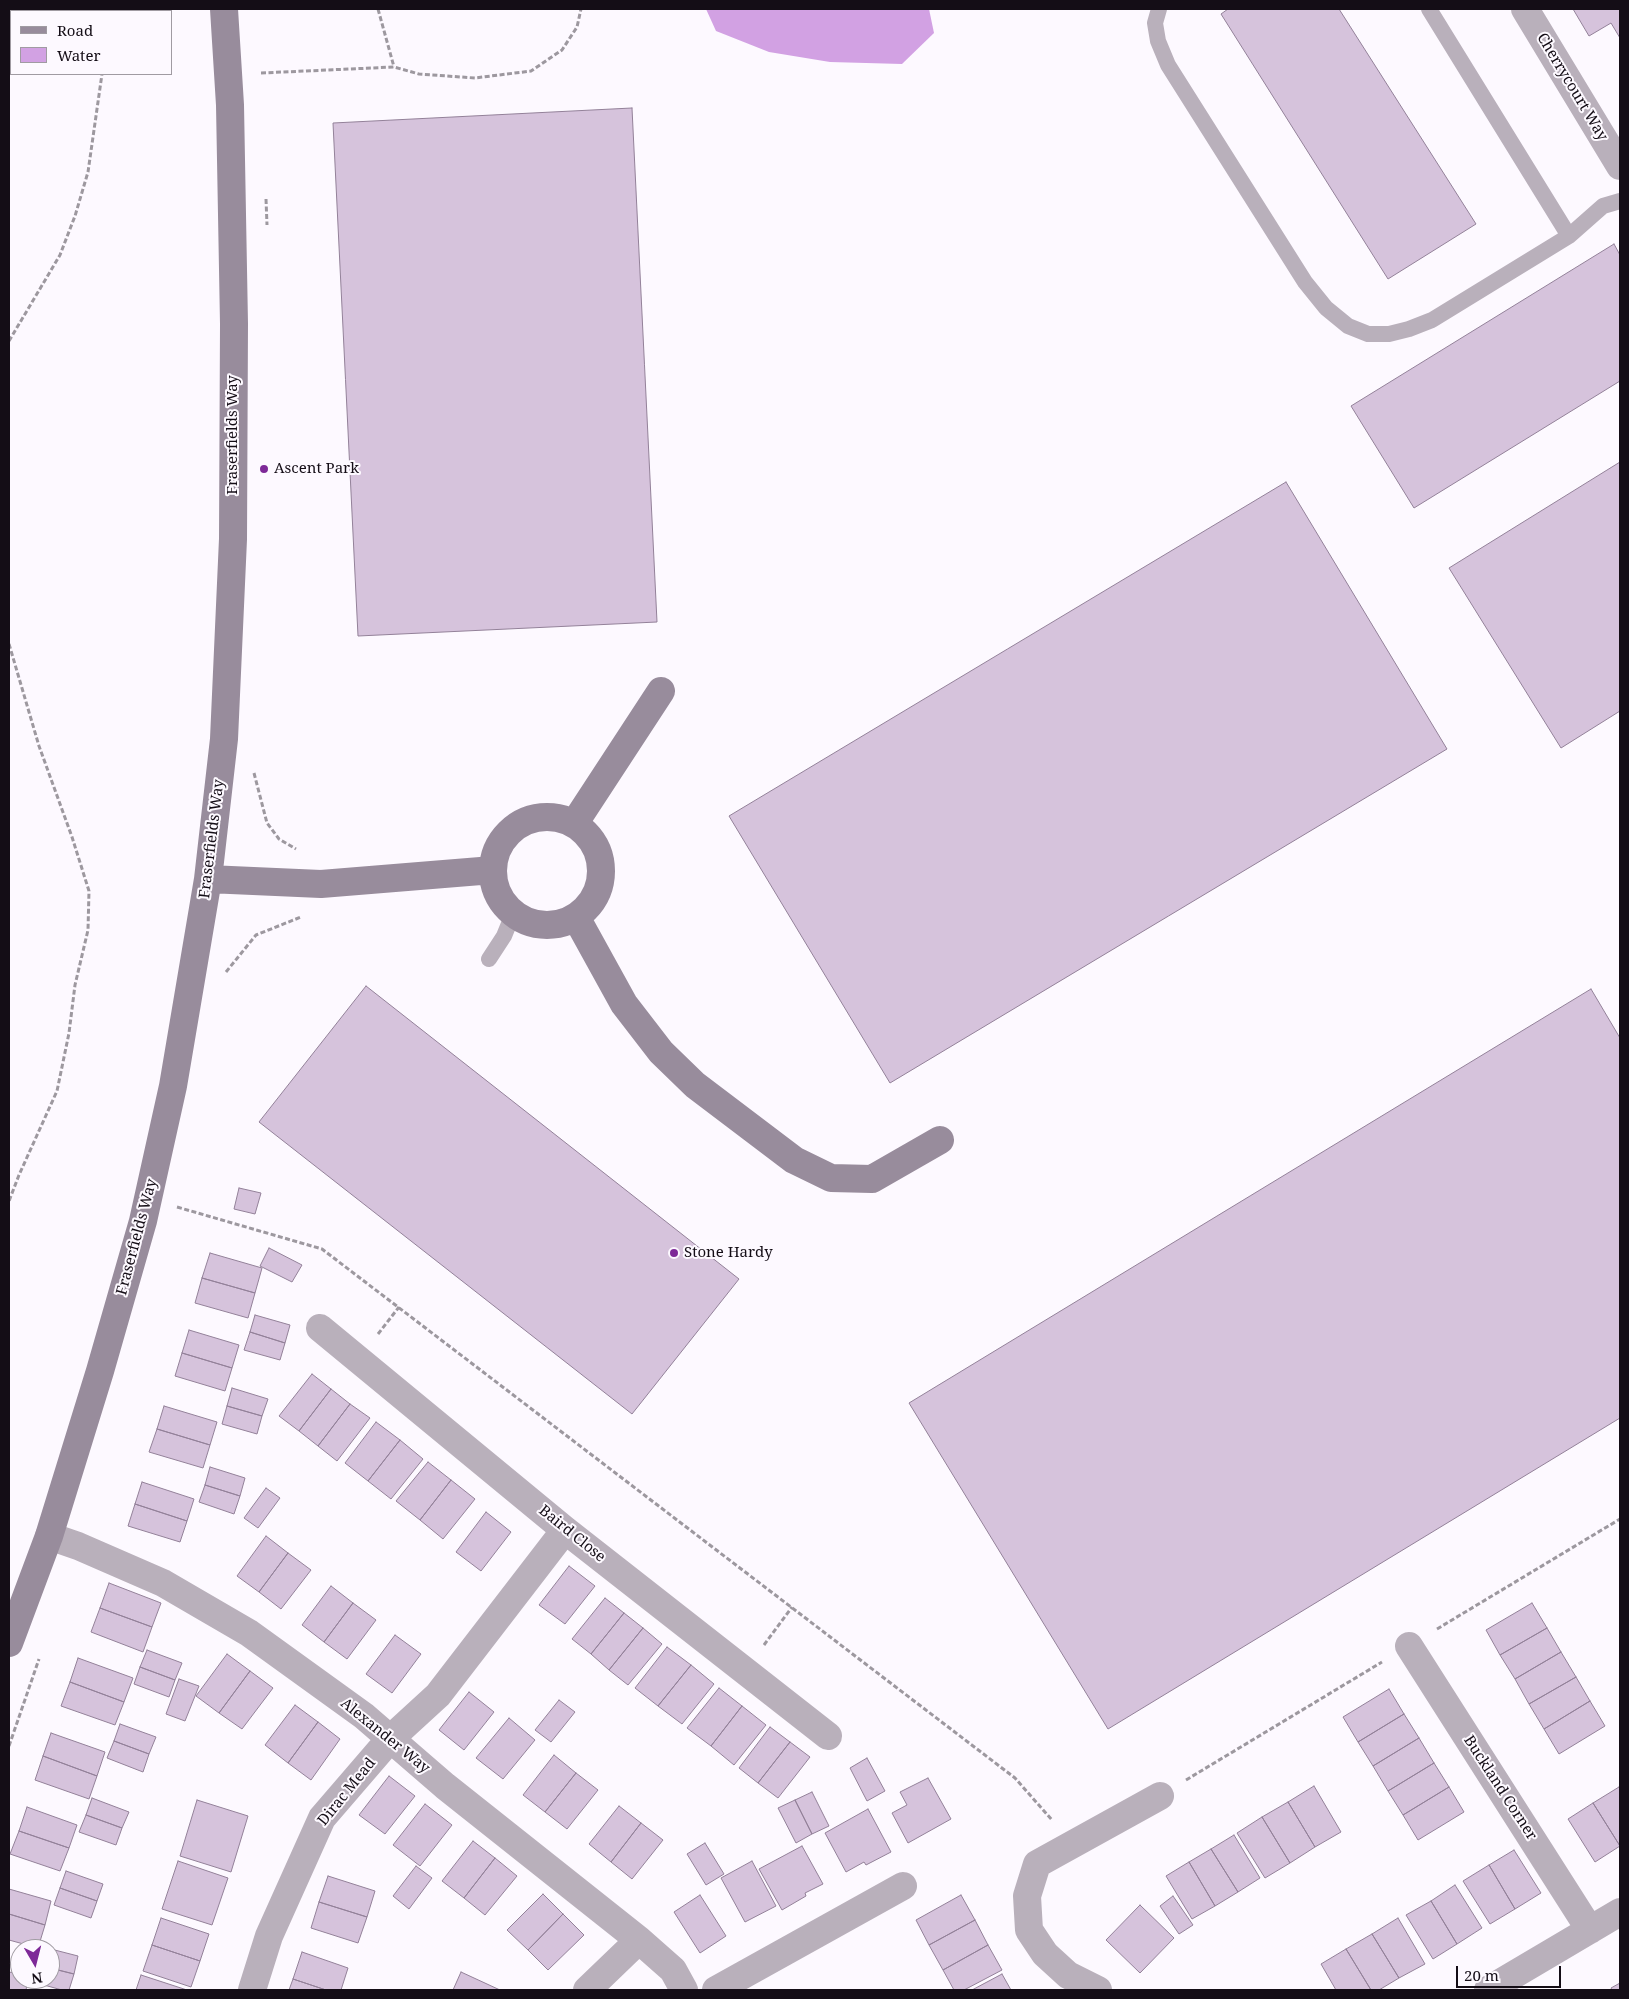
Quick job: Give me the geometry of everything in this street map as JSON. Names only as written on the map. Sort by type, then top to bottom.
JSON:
[{"type":"street","name":"Fraserfields Way","points":[[9,1643],[49,1536],[100,1371],[142,1221],[173,1086],[208,879],[224,739],[232,539],[232,234],[230,105],[224,9]]},
{"type":"street","name":"Cherrycourt Way","points":[[1525,9],[1620,164]]},
{"type":"street","points":[[574,824],[661,691]]},
{"type":"street","points":[[538,818],[557,818],[574,824],[587,834],[596,847],[601,862],[601,878],[596,893],[588,907],[576,917],[560,924],[544,926],[528,922],[513,914],[502,901],[495,886],[492,870],[496,852],[506,836],[520,824],[538,818]]},
{"type":"street","points":[[208,879],[321,884],[492,870]]},
{"type":"street","points":[[576,917],[624,1004],[661,1052],[695,1085],[794,1160],[831,1178],[872,1179],[940,1140]]},
{"type":"street","name":"Baird Close","points":[[320,1328],[566,1530],[828,1736]]},
{"type":"street","name":"Dirac Mead","points":[[252,1990],[269,1936],[322,1818],[390,1739],[438,1695],[566,1530]]},
{"type":"street","name":"Alexander Way","points":[[49,1536],[78,1546],[163,1583],[249,1633],[364,1716],[452,1792],[639,1940],[673,1970],[684,1990]]},
{"type":"street","name":"Buckland Corner","points":[[1409,1646],[1590,1930]]},
{"type":"street","points":[[1098,1990],[1068,1975],[1045,1954],[1029,1930],[1027,1896],[1037,1864],[1160,1796]]},
{"type":"street","points":[[716,1990],[903,1886]]},
{"type":"street","points":[[1488,1990],[1620,1912]]},
{"type":"street","points":[[587,1990],[639,1940]]},
{"type":"lane","points":[[1159,9],[1155,24],[1158,42],[1168,66],[1305,282],[1326,308],[1348,326],[1368,334],[1389,334],[1424,323],[1569,236],[1603,206],[1620,201]]},
{"type":"lane","points":[[1429,9],[1569,236]]},
{"type":"lane","points":[[489,959],[504,936],[513,914]]},
{"type":"path","points":[[378,9],[394,67]]},
{"type":"path","points":[[260,73],[394,67],[420,74],[475,78],[531,71],[562,50],[577,27],[581,9]]},
{"type":"path","points":[[9,341],[60,256],[75,216],[88,172],[102,75]]},
{"type":"path","points":[[9,644],[39,746],[72,837],[89,891],[88,930],[75,985],[69,1033],[57,1091],[22,1167],[9,1202]]},
{"type":"path","points":[[176,1206],[322,1249],[1015,1778],[1046,1812],[1071,1846]]},
{"type":"path","points":[[745,1671],[792,1607]]},
{"type":"water","points":[[706,9],[929,9],[934,33],[902,64],[830,62],[769,52],[716,31]]},
{"type":"building","points":[[1228,9],[1339,9],[1476,224],[1388,279],[1221,14]]},
{"type":"building","points":[[1573,9],[1620,9],[1620,38],[1611,23],[1589,36]]},
{"type":"building","points":[[632,108],[657,622],[358,636],[333,123]]},
{"type":"building","points":[[1614,244],[1620,255],[1620,381],[1414,508],[1351,406]]},
{"type":"building","points":[[1620,462],[1620,711],[1561,748],[1449,568]]},
{"type":"building","points":[[1286,482],[1447,749],[890,1083],[729,816]]},
{"type":"building","points":[[366,986],[739,1279],[632,1414],[259,1122]]},
{"type":"building","points":[[1591,989],[1620,1038],[1620,1418],[1108,1729],[909,1403]]},
{"type":"building","points":[[239,1188],[261,1193],[255,1214],[234,1209]]},
{"type":"building","points":[[269,1248],[302,1265],[292,1282],[260,1266]]},
{"type":"building","points":[[210,1253],[262,1268],[255,1293],[202,1278]]},
{"type":"building","points":[[202,1278],[255,1293],[248,1318],[195,1303]]},
{"type":"building","points":[[255,1315],[290,1325],[285,1343],[250,1332]]},
{"type":"building","points":[[189,1330],[239,1345],[232,1368],[182,1353]]},
{"type":"building","points":[[250,1332],[285,1343],[280,1360],[244,1350]]},
{"type":"building","points":[[182,1353],[232,1368],[225,1391],[175,1376]]},
{"type":"building","points":[[312,1374],[331,1389],[299,1431],[279,1416]]},
{"type":"building","points":[[232,1388],[268,1399],[262,1416],[227,1406]]},
{"type":"building","points":[[331,1389],[350,1404],[318,1446],[299,1431]]},
{"type":"building","points":[[350,1404],[370,1418],[337,1461],[318,1446]]},
{"type":"building","points":[[164,1406],[217,1422],[210,1445],[157,1429]]},
{"type":"building","points":[[227,1406],[262,1416],[257,1434],[222,1424]]},
{"type":"building","points":[[376,1422],[400,1440],[368,1481],[345,1463]]},
{"type":"building","points":[[157,1429],[210,1445],[203,1468],[149,1452]]},
{"type":"building","points":[[400,1440],[423,1459],[391,1499],[368,1481]]},
{"type":"building","points":[[428,1462],[451,1480],[420,1520],[396,1501]]},
{"type":"building","points":[[210,1467],[245,1478],[240,1496],[205,1485]]},
{"type":"building","points":[[451,1480],[475,1499],[443,1539],[420,1520]]},
{"type":"building","points":[[142,1482],[194,1499],[187,1521],[135,1504]]},
{"type":"building","points":[[205,1485],[240,1496],[234,1514],[199,1502]]},
{"type":"building","points":[[266,1488],[280,1498],[258,1528],[244,1518]]},
{"type":"building","points":[[135,1504],[187,1521],[180,1542],[128,1526]]},
{"type":"building","points":[[486,1512],[511,1532],[481,1571],[456,1552]]},
{"type":"building","points":[[266,1536],[288,1553],[259,1592],[237,1576]]},
{"type":"building","points":[[288,1553],[311,1570],[281,1609],[259,1592]]},
{"type":"building","points":[[569,1566],[595,1586],[565,1624],[539,1605]]},
{"type":"building","points":[[109,1583],[161,1603],[152,1627],[100,1608]]},
{"type":"building","points":[[331,1586],[353,1603],[324,1642],[302,1625]]},
{"type":"building","points":[[605,1598],[624,1613],[591,1654],[572,1639]]},
{"type":"building","points":[[353,1603],[376,1620],[347,1659],[324,1642]]},
{"type":"building","points":[[1532,1603],[1547,1628],[1500,1655],[1486,1630]]},
{"type":"building","points":[[100,1608],[152,1627],[143,1652],[91,1632]]},
{"type":"building","points":[[624,1613],[643,1628],[609,1670],[591,1654]]},
{"type":"building","points":[[643,1628],[662,1644],[628,1685],[609,1670]]},
{"type":"building","points":[[1547,1628],[1561,1652],[1515,1679],[1500,1655]]},
{"type":"building","points":[[395,1635],[421,1654],[392,1693],[366,1674]]},
{"type":"building","points":[[667,1647],[691,1665],[658,1706],[635,1688]]},
{"type":"building","points":[[147,1650],[182,1663],[175,1680],[140,1667]]},
{"type":"building","points":[[1561,1652],[1576,1677],[1529,1704],[1515,1679]]},
{"type":"building","points":[[227,1654],[250,1671],[219,1713],[196,1696]]},
{"type":"building","points":[[78,1658],[133,1678],[124,1702],[70,1682]]},
{"type":"building","points":[[691,1665],[714,1684],[682,1724],[658,1706]]},
{"type":"building","points":[[140,1667],[175,1680],[169,1697],[134,1684]]},
{"type":"building","points":[[250,1671],[273,1688],[242,1729],[219,1713]]},
{"type":"building","points":[[1576,1677],[1590,1701],[1544,1729],[1529,1704]]},
{"type":"building","points":[[179,1679],[199,1686],[185,1721],[166,1714]]},
{"type":"building","points":[[70,1682],[124,1702],[115,1725],[61,1706]]},
{"type":"building","points":[[719,1688],[742,1706],[711,1746],[687,1728]]},
{"type":"building","points":[[1389,1689],[1404,1714],[1358,1742],[1343,1717]]},
{"type":"building","points":[[469,1692],[494,1712],[464,1750],[439,1730]]},
{"type":"building","points":[[559,1700],[575,1712],[551,1742],[535,1730]]},
{"type":"building","points":[[1590,1701],[1605,1726],[1559,1754],[1544,1729]]},
{"type":"building","points":[[295,1705],[318,1722],[288,1763],[265,1745]]},
{"type":"building","points":[[742,1706],[766,1725],[734,1765],[711,1746]]},
{"type":"building","points":[[1404,1714],[1419,1738],[1373,1766],[1358,1742]]},
{"type":"building","points":[[509,1718],[535,1740],[503,1779],[476,1758]]},
{"type":"building","points":[[318,1722],[340,1739],[311,1780],[288,1763]]},
{"type":"building","points":[[120,1724],[156,1737],[149,1754],[114,1741]]},
{"type":"building","points":[[770,1727],[790,1742],[758,1783],[739,1768]]},
{"type":"building","points":[[51,1733],[105,1752],[97,1776],[43,1756]]},
{"type":"building","points":[[1419,1738],[1434,1763],[1388,1791],[1373,1766]]},
{"type":"building","points":[[114,1741],[149,1754],[143,1772],[107,1758]]},
{"type":"building","points":[[790,1742],[810,1757],[778,1798],[758,1783]]},
{"type":"building","points":[[554,1755],[576,1773],[545,1812],[523,1795]]},
{"type":"building","points":[[43,1756],[97,1776],[89,1799],[35,1780]]},
{"type":"building","points":[[867,1758],[885,1791],[867,1801],[850,1768]]},
{"type":"building","points":[[1434,1763],[1449,1787],[1403,1815],[1388,1791]]},
{"type":"building","points":[[576,1773],[598,1790],[567,1829],[545,1812]]},
{"type":"building","points":[[389,1776],[415,1796],[385,1834],[359,1815]]},
{"type":"building","points":[[928,1778],[951,1819],[908,1843],[892,1813],[907,1805],[900,1792]]},
{"type":"building","points":[[1314,1786],[1341,1832],[1315,1847],[1288,1802]]},
{"type":"building","points":[[1449,1787],[1464,1812],[1418,1840],[1403,1815]]},
{"type":"building","points":[[1619,1787],[1620,1790],[1620,1846],[1593,1803]]},
{"type":"building","points":[[812,1792],[829,1826],[812,1834],[795,1800]]},
{"type":"building","points":[[92,1798],[129,1812],[122,1828],[86,1815]]},
{"type":"building","points":[[197,1800],[248,1816],[231,1872],[180,1856]]},
{"type":"building","points":[[795,1800],[812,1834],[796,1843],[778,1808]]},
{"type":"building","points":[[1288,1802],[1315,1847],[1290,1863],[1262,1817]]},
{"type":"building","points":[[1593,1803],[1620,1846],[1595,1862],[1568,1819]]},
{"type":"building","points":[[425,1804],[452,1825],[420,1866],[393,1845]]},
{"type":"building","points":[[619,1806],[641,1823],[611,1862],[589,1844]]},
{"type":"building","points":[[27,1807],[77,1825],[69,1848],[19,1831]]},
{"type":"building","points":[[868,1809],[891,1852],[866,1865],[864,1862],[846,1872],[825,1833]]},
{"type":"building","points":[[86,1815],[122,1828],[116,1845],[79,1832]]},
{"type":"building","points":[[1262,1817],[1290,1863],[1265,1878],[1237,1833]]},
{"type":"building","points":[[641,1823],[663,1840],[632,1879],[611,1862]]},
{"type":"building","points":[[19,1831],[69,1848],[60,1871],[10,1854]]},
{"type":"building","points":[[1234,1835],[1260,1878],[1238,1892],[1211,1849]]},
{"type":"building","points":[[473,1841],[495,1858],[464,1898],[442,1881]]},
{"type":"building","points":[[705,1843],[724,1874],[706,1885],[687,1854]]},
{"type":"building","points":[[802,1846],[823,1884],[805,1893],[806,1896],[782,1910],[759,1869]]},
{"type":"building","points":[[1211,1849],[1238,1892],[1215,1906],[1189,1862]]},
{"type":"building","points":[[1514,1850],[1541,1893],[1515,1909],[1489,1865]]},
{"type":"building","points":[[495,1858],[517,1876],[485,1915],[464,1898]]},
{"type":"building","points":[[178,1861],[228,1878],[212,1925],[162,1909]]},
{"type":"building","points":[[752,1861],[776,1906],[745,1922],[721,1878]]},
{"type":"building","points":[[1189,1862],[1215,1906],[1192,1919],[1166,1876]]},
{"type":"building","points":[[1489,1865],[1515,1909],[1490,1924],[1463,1881]]},
{"type":"building","points":[[416,1866],[432,1878],[409,1909],[393,1896]]},
{"type":"building","points":[[66,1871],[103,1884],[97,1901],[60,1888]]},
{"type":"building","points":[[328,1876],[375,1891],[367,1917],[319,1902]]},
{"type":"building","points":[[1455,1885],[1482,1928],[1457,1944],[1431,1901]]},
{"type":"building","points":[[60,1888],[97,1901],[91,1918],[54,1905]]},
{"type":"building","points":[[9,1889],[51,1901],[45,1925],[9,1914]]},
{"type":"building","points":[[543,1894],[563,1914],[528,1950],[507,1930]]},
{"type":"building","points":[[700,1895],[726,1936],[700,1953],[674,1912]]},
{"type":"building","points":[[961,1895],[975,1920],[929,1945],[916,1920]]},
{"type":"building","points":[[1173,1896],[1193,1925],[1179,1934],[1160,1906]]},
{"type":"building","points":[[1431,1901],[1457,1944],[1433,1959],[1406,1915]]},
{"type":"building","points":[[319,1902],[367,1917],[358,1943],[311,1928]]},
{"type":"building","points":[[1140,1905],[1174,1938],[1140,1973],[1106,1940]]},
{"type":"building","points":[[9,1914],[45,1925],[41,1939],[9,1940]]},
{"type":"building","points":[[563,1914],[584,1935],[548,1970],[528,1950]]},
{"type":"building","points":[[161,1918],[209,1934],[200,1961],[152,1945]]},
{"type":"building","points":[[1398,1918],[1425,1964],[1399,1978],[1372,1934]]},
{"type":"building","points":[[975,1920],[988,1945],[943,1970],[929,1945]]},
{"type":"building","points":[[1372,1934],[1399,1978],[1379,1990],[1371,1990],[1346,1949]]},
{"type":"building","points":[[152,1945],[200,1961],[191,1987],[143,1971]]},
{"type":"building","points":[[988,1945],[1002,1970],[964,1990],[954,1990],[943,1970]]},
{"type":"building","points":[[1346,1949],[1371,1990],[1336,1990],[1321,1964]]},
{"type":"building","points":[[60,1951],[78,1956],[74,1974],[60,1970]]},
{"type":"building","points":[[302,1952],[348,1968],[341,1990],[326,1990],[293,1979]]},
{"type":"building","points":[[60,1970],[74,1974],[69,1990],[58,1989],[60,1989]]},
{"type":"building","points":[[9,1972],[10,1989],[26,1989],[9,1990]]},
{"type":"building","points":[[461,1972],[500,1990],[453,1990]]},
{"type":"building","points":[[1002,1974],[1011,1990],[972,1990]]},
{"type":"building","points":[[141,1975],[187,1990],[136,1990]]},
{"type":"building","points":[[293,1979],[326,1990],[289,1990]]},
{"type":"building","points":[[1620,1983],[1620,1990],[1612,1990],[1611,1988]]},
{"type":"place","name":"Ascent Park","points":[[264,469]]},
{"type":"place","name":"Stone Hardy","points":[[674,1253]]}]
